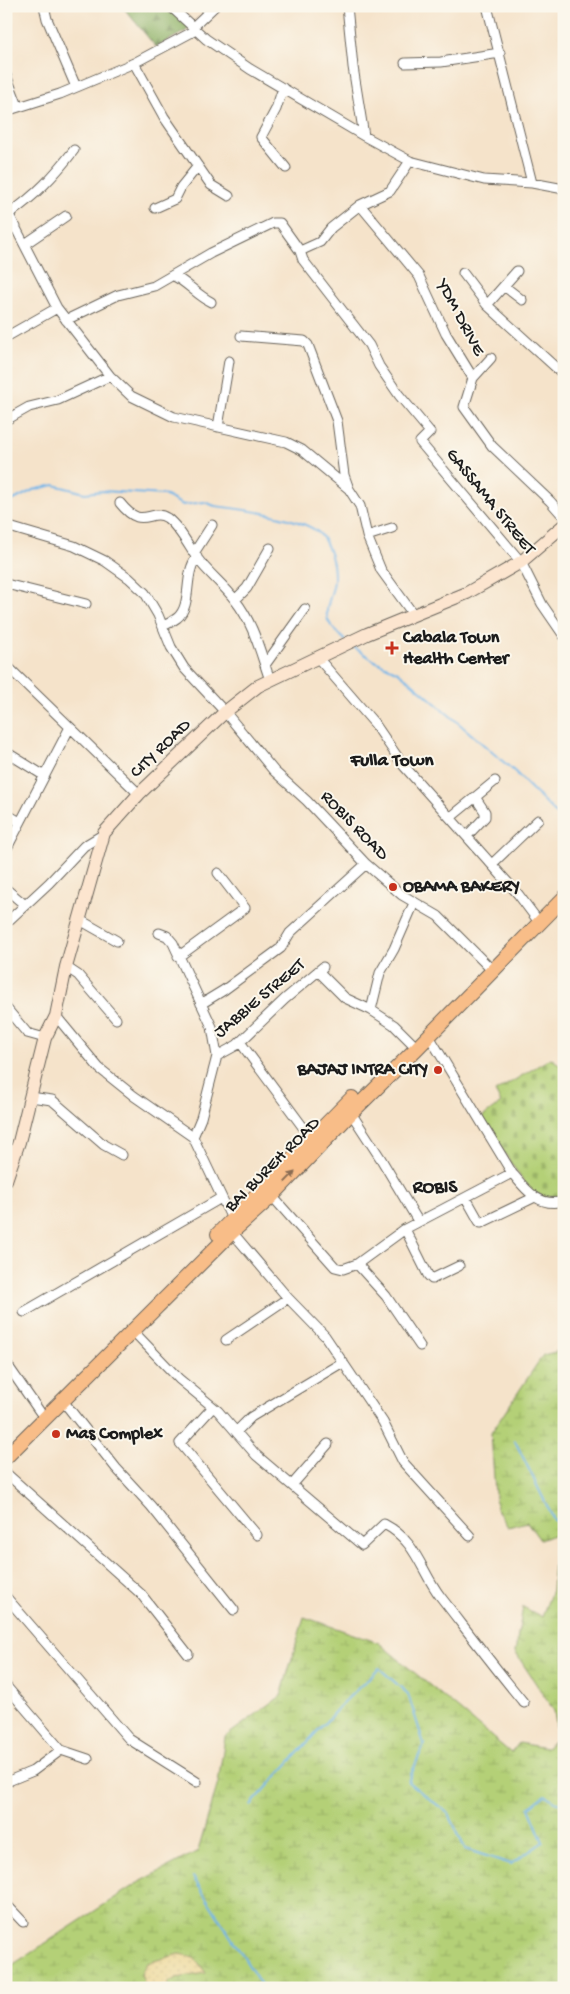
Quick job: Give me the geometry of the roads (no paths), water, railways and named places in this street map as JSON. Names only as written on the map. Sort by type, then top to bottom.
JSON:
[{"type":"highway","name":"BAI BUREH ROAD","points":[[6,1457],[134,1332],[232,1226],[272,1196],[348,1102],[428,1036],[536,918],[564,892]]},
{"type":"highway","name":"BAI BUREH ROAD","points":[[6,1448],[40,1412],[315,1143],[351,1113],[490,969],[564,898]]},
{"type":"main road","name":"CITY ROAD","points":[[7,1176],[19,1142],[43,1038],[56,1016],[66,967],[104,833],[139,794],[225,712],[258,686],[413,614],[468,593],[521,562],[564,525]]},
{"type":"street","points":[[44,6],[47,19],[76,87]]},
{"type":"street","points":[[170,6],[206,39],[250,69],[410,161],[484,180],[532,183],[564,189]]},
{"type":"street","points":[[6,111],[76,87],[134,63],[194,28],[215,6]]},
{"type":"street","points":[[347,6],[353,67],[364,136]]},
{"type":"street","points":[[487,6],[532,183]]},
{"type":"street","points":[[405,63],[440,62],[500,53]]},
{"type":"street","points":[[134,63],[164,117],[212,186],[230,196]]},
{"type":"street","points":[[6,75],[18,106]]},
{"type":"street","points":[[283,88],[276,109],[261,137],[286,168]]},
{"type":"street","points":[[74,150],[57,173],[35,195],[8,212],[57,308],[110,376],[131,396],[174,417],[286,442],[302,450],[349,489]]},
{"type":"street","points":[[66,320],[118,295],[154,286],[211,253],[273,223],[280,223],[300,251],[320,242],[331,228],[360,205],[390,191],[410,161]]},
{"type":"street","points":[[154,208],[175,199],[181,187],[198,166]]},
{"type":"street","name":"YDM DRIVE","points":[[360,205],[420,276],[446,334],[473,378],[464,407],[492,446],[550,501],[564,517]]},
{"type":"street","points":[[25,244],[66,216]]},
{"type":"street","points":[[6,230],[16,227]]},
{"type":"street","name":"GASSAMA STREET","points":[[300,251],[303,260],[369,345],[379,366],[399,395],[430,432],[420,442],[521,562],[542,604],[564,636]]},
{"type":"street","points":[[489,307],[517,271]]},
{"type":"street","points":[[463,273],[489,307],[563,371]]},
{"type":"street","points":[[174,276],[186,282],[198,295],[211,302]]},
{"type":"street","points":[[504,286],[522,300]]},
{"type":"street","points":[[6,337],[57,308]]},
{"type":"street","points":[[241,336],[304,342],[308,345],[337,421],[344,475],[349,489],[360,506],[367,536],[381,570],[413,614]]},
{"type":"street","points":[[473,378],[491,358]]},
{"type":"street","points":[[218,427],[229,361]]},
{"type":"street","points":[[6,420],[29,407],[58,400],[110,376]]},
{"type":"street","points":[[120,503],[128,513],[137,518],[160,516],[165,517],[171,522],[196,555],[235,600],[256,635],[270,680]]},
{"type":"street","points":[[163,626],[178,618],[184,609],[190,565],[212,525]]},
{"type":"street","name":"ROBIS ROAD","points":[[6,526],[74,546],[105,561],[129,578],[145,593],[184,668],[225,712],[274,771],[313,806],[366,864],[402,896],[438,916],[490,969]]},
{"type":"street","points":[[367,536],[392,528]]},
{"type":"street","points":[[235,600],[247,588],[270,548]]},
{"type":"street","points":[[6,584],[86,604]]},
{"type":"street","points":[[265,665],[305,609]]},
{"type":"street","points":[[318,658],[375,724],[404,765],[518,894],[536,918]]},
{"type":"street","points":[[6,666],[139,794]]},
{"type":"street","points":[[6,850],[43,775],[70,727]]},
{"type":"street","points":[[6,752],[43,775]]},
{"type":"street","points":[[451,817],[495,781]]},
{"type":"street","points":[[467,836],[485,817],[485,812],[475,797]]},
{"type":"street","points":[[6,814],[20,822]]},
{"type":"street","points":[[492,864],[538,820]]},
{"type":"street","points":[[6,923],[50,883],[84,846],[104,833]]},
{"type":"street","points":[[201,1004],[224,990],[281,948],[290,933],[366,864]]},
{"type":"street","points":[[178,957],[245,908],[218,873]]},
{"type":"street","points":[[6,889],[25,905]]},
{"type":"street","points":[[414,903],[398,941],[380,974],[371,1010],[394,1025],[415,1045]]},
{"type":"street","points":[[80,920],[117,941]]},
{"type":"street","points":[[158,933],[167,936],[212,1027],[216,1056],[201,1118],[193,1137]]},
{"type":"street","points":[[66,967],[78,975],[116,1019]]},
{"type":"street","name":"JABBIE STREET","points":[[216,1056],[240,1042],[321,969],[345,998],[371,1010]]},
{"type":"street","points":[[6,1008],[27,1033],[43,1038],[38,1050]]},
{"type":"street","points":[[56,1016],[99,1068],[134,1096],[193,1137],[232,1226],[288,1298],[325,1336],[383,1422],[402,1462],[470,1536]]},
{"type":"street","points":[[428,1036],[512,1173],[528,1193],[553,1204],[564,1201]]},
{"type":"street","points":[[240,1042],[315,1143]]},
{"type":"street","points":[[30,1097],[52,1100],[104,1145],[122,1155]]},
{"type":"street","points":[[351,1113],[382,1159],[418,1221]]},
{"type":"street","points":[[272,1196],[335,1267],[344,1269],[357,1264],[418,1221],[512,1173]]},
{"type":"street","points":[[466,1198],[481,1222],[535,1197]]},
{"type":"street","points":[[24,1312],[221,1198]]},
{"type":"street","points":[[405,1229],[428,1276],[432,1279],[459,1266]]},
{"type":"street","points":[[357,1264],[386,1296],[420,1346]]},
{"type":"street","points":[[226,1340],[288,1298]]},
{"type":"street","points":[[134,1332],[180,1378],[213,1407],[256,1455],[362,1545],[384,1524],[394,1530],[417,1554],[439,1594],[524,1703]]},
{"type":"street","points":[[236,1432],[251,1417],[343,1362]]},
{"type":"street","points":[[6,1363],[40,1412]]},
{"type":"street","points":[[63,1401],[116,1468],[151,1506],[234,1610]]},
{"type":"street","points":[[213,1407],[180,1443],[257,1535]]},
{"type":"street","points":[[292,1485],[328,1444]]},
{"type":"street","points":[[6,1473],[141,1594],[188,1654]]},
{"type":"street","points":[[6,1598],[129,1739],[197,1782]]},
{"type":"street","points":[[6,1686],[61,1750],[88,1759]]},
{"type":"street","points":[[6,1782],[33,1771],[61,1750]]},
{"type":"street","points":[[6,1904],[23,1922]]},
{"type":"waterway","points":[[6,498],[10,502],[33,490],[54,485],[85,493],[103,491],[164,495],[183,505],[204,502],[215,506],[269,514],[310,527],[324,539],[331,556],[334,578],[327,616],[332,627],[345,640]]},
{"type":"waterway","points":[[352,646],[375,661],[398,672],[412,683],[514,771],[564,822]]},
{"type":"waterway","points":[[515,1441],[554,1520],[564,1523]]},
{"type":"waterway","points":[[251,1805],[340,1706],[379,1668],[408,1694],[424,1744],[408,1782],[449,1814],[465,1849],[511,1864],[543,1842],[529,1808],[545,1795],[564,1806]]},
{"type":"waterway","points":[[193,1877],[263,1988]]},
{"type":"place","name":"Cabala Town Health Center","points":[[392,648]]},
{"type":"place","name":"OBAMA BAKERY","points":[[393,887]]},
{"type":"place","name":"BAJAJ INTRA CITY","points":[[438,1070]]},
{"type":"place","name":"Mas Complex","points":[[56,1434]]},
{"type":"district","name":"Fulla Town","points":[[392,761]]},
{"type":"district","name":"ROBIS","points":[[435,1188]]}]
